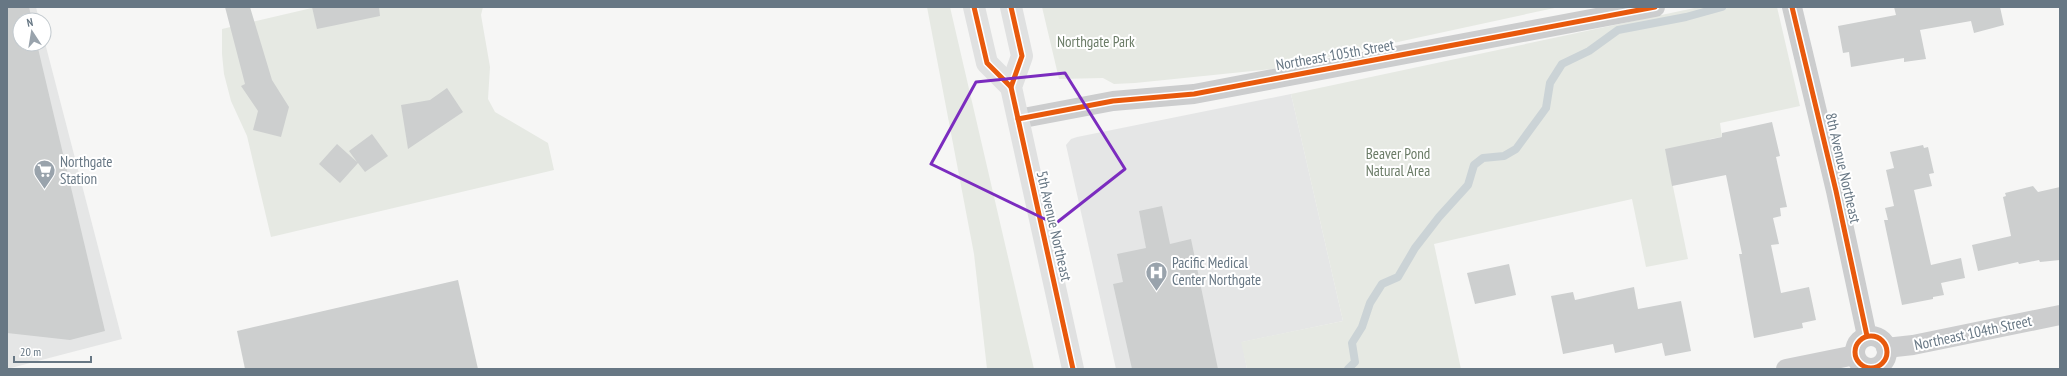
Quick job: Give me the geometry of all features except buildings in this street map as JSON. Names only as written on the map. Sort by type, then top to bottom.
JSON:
[{"type":"main road","points":[[974,7],[987,64],[1011,87],[1022,56],[1011,7]]},
{"type":"main road","name":"5th Avenue Northeast","points":[[1011,87],[1073,369]]},
{"type":"street","name":"Northeast 105th Street","points":[[1018,119],[1113,101],[1194,94],[1655,7]]},
{"type":"street","name":"8th Avenue Northeast","points":[[1792,7],[1836,191],[1867,336]]},
{"type":"street","name":"Northeast 104th Street","points":[[1886,348],[1913,346],[2060,315]]},
{"type":"street","points":[[1867,336],[1879,339],[1886,348],[1884,361],[1874,368],[1862,366],[1855,355],[1857,343],[1867,336]]},
{"type":"street","points":[[1786,369],[1855,355]]},
{"type":"highlighted area","points":[[1065,73],[1125,169],[1055,224],[931,164],[976,82]]},
{"type":"shaded area","name":"Northgate Station","points":[[7,7],[36,7],[37,12],[12,12],[12,52],[47,52],[122,339],[7,369]]},
{"type":"shaded area","points":[[1291,94],[1343,321],[1242,342],[1247,369],[1116,369],[1066,145],[1071,139],[1077,137]]},
{"type":"green space","points":[[316,7],[483,7],[481,15],[490,67],[488,99],[495,112],[548,143],[554,170],[271,237],[247,136],[231,101],[224,74],[222,29]]},
{"type":"green space","points":[[927,7],[950,7],[1034,369],[987,369],[974,254]]},
{"type":"green space","name":"Northgate Park","points":[[1042,7],[1559,7],[1273,69],[1114,84],[1103,78],[1059,79]]},
{"type":"green space","name":"Beaver Pond Natural Area","points":[[1699,7],[1777,7],[1800,106],[1720,123],[1722,137],[1710,139],[1671,177],[1688,259],[1646,267],[1632,199],[1434,244],[1461,369],[1247,369],[1241,342],[1343,321],[1291,94]]},
{"type":"waterway","points":[[1348,369],[1355,362],[1352,343],[1362,327],[1370,303],[1382,284],[1398,277],[1415,248],[1439,217],[1468,185],[1474,165],[1483,158],[1504,156],[1516,149],[1546,108],[1550,83],[1562,64],[1589,51],[1618,30],[1686,17],[1722,7]]},
{"type":"cycle path","points":[[974,7],[987,63],[1011,87]]},
{"type":"cycle path","points":[[1011,7],[1022,56],[1011,87],[1073,369]]},
{"type":"cycle path","points":[[1018,119],[1113,101],[1194,94],[1655,7]]},
{"type":"cycle path","points":[[1792,7],[1836,191],[1867,336]]},
{"type":"cycle path","points":[[1868,336],[1874,336],[1884,343],[1887,352],[1886,358],[1880,365],[1874,368],[1868,368],[1858,361],[1855,355],[1855,349],[1862,339],[1868,336]]},
{"type":"place","name":"Northgate Station","points":[[45,190]]},
{"type":"place","name":"Pacific Medical Center Northgate","points":[[1156,292]]}]
